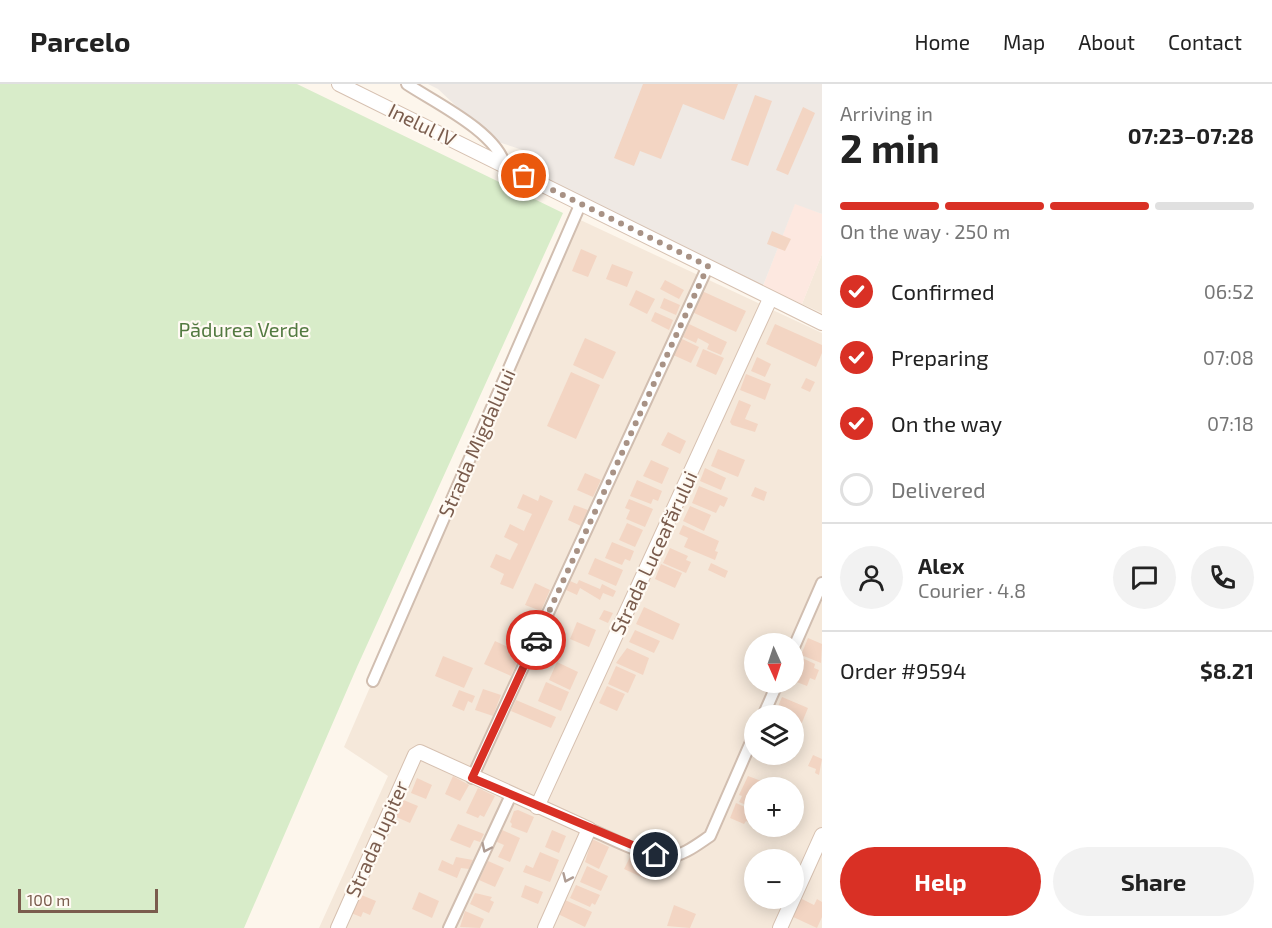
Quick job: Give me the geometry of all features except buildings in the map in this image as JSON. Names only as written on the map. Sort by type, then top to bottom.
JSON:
[{"type":"street","name":"Inelul IV","points":[[339,84],[822,323]]},
{"type":"street","points":[[407,84],[464,118],[501,156],[505,166]]},
{"type":"street","name":"Strada Migdalului","points":[[373,681],[580,205]]},
{"type":"street","points":[[708,266],[472,778],[589,829],[656,855],[669,857],[681,853],[710,836],[744,758]]},
{"type":"street","name":"Strada Luceafărului","points":[[537,807],[770,299]]},
{"type":"street","points":[[800,633],[822,583]]},
{"type":"street","name":"Strada Jupiter","points":[[338,928],[415,755],[420,752],[472,778]]},
{"type":"street","points":[[449,928],[511,795]]},
{"type":"street","points":[[545,928],[589,829]]},
{"type":"street","points":[[780,928],[822,835]]},
{"type":"shaded area","points":[[428,84],[822,84],[822,214],[795,204],[763,286],[518,165],[523,150],[492,140],[438,89]]},
{"type":"shaded area","points":[[795,203],[822,214],[822,254],[802,304],[763,286]]},
{"type":"shaded area","points":[[574,217],[822,333],[822,928],[319,928],[388,776],[344,747]]},
{"type":"shaded area","points":[[822,254],[822,313],[802,304]]},
{"type":"green space","name":"Pădurea Verde","points":[[0,84],[297,84],[563,213],[357,667],[244,928],[0,928]]},
{"type":"way so far","points":[[524,176],[708,266],[536,640]]},
{"type":"route","points":[[536,640],[472,778],[656,855]]}]
